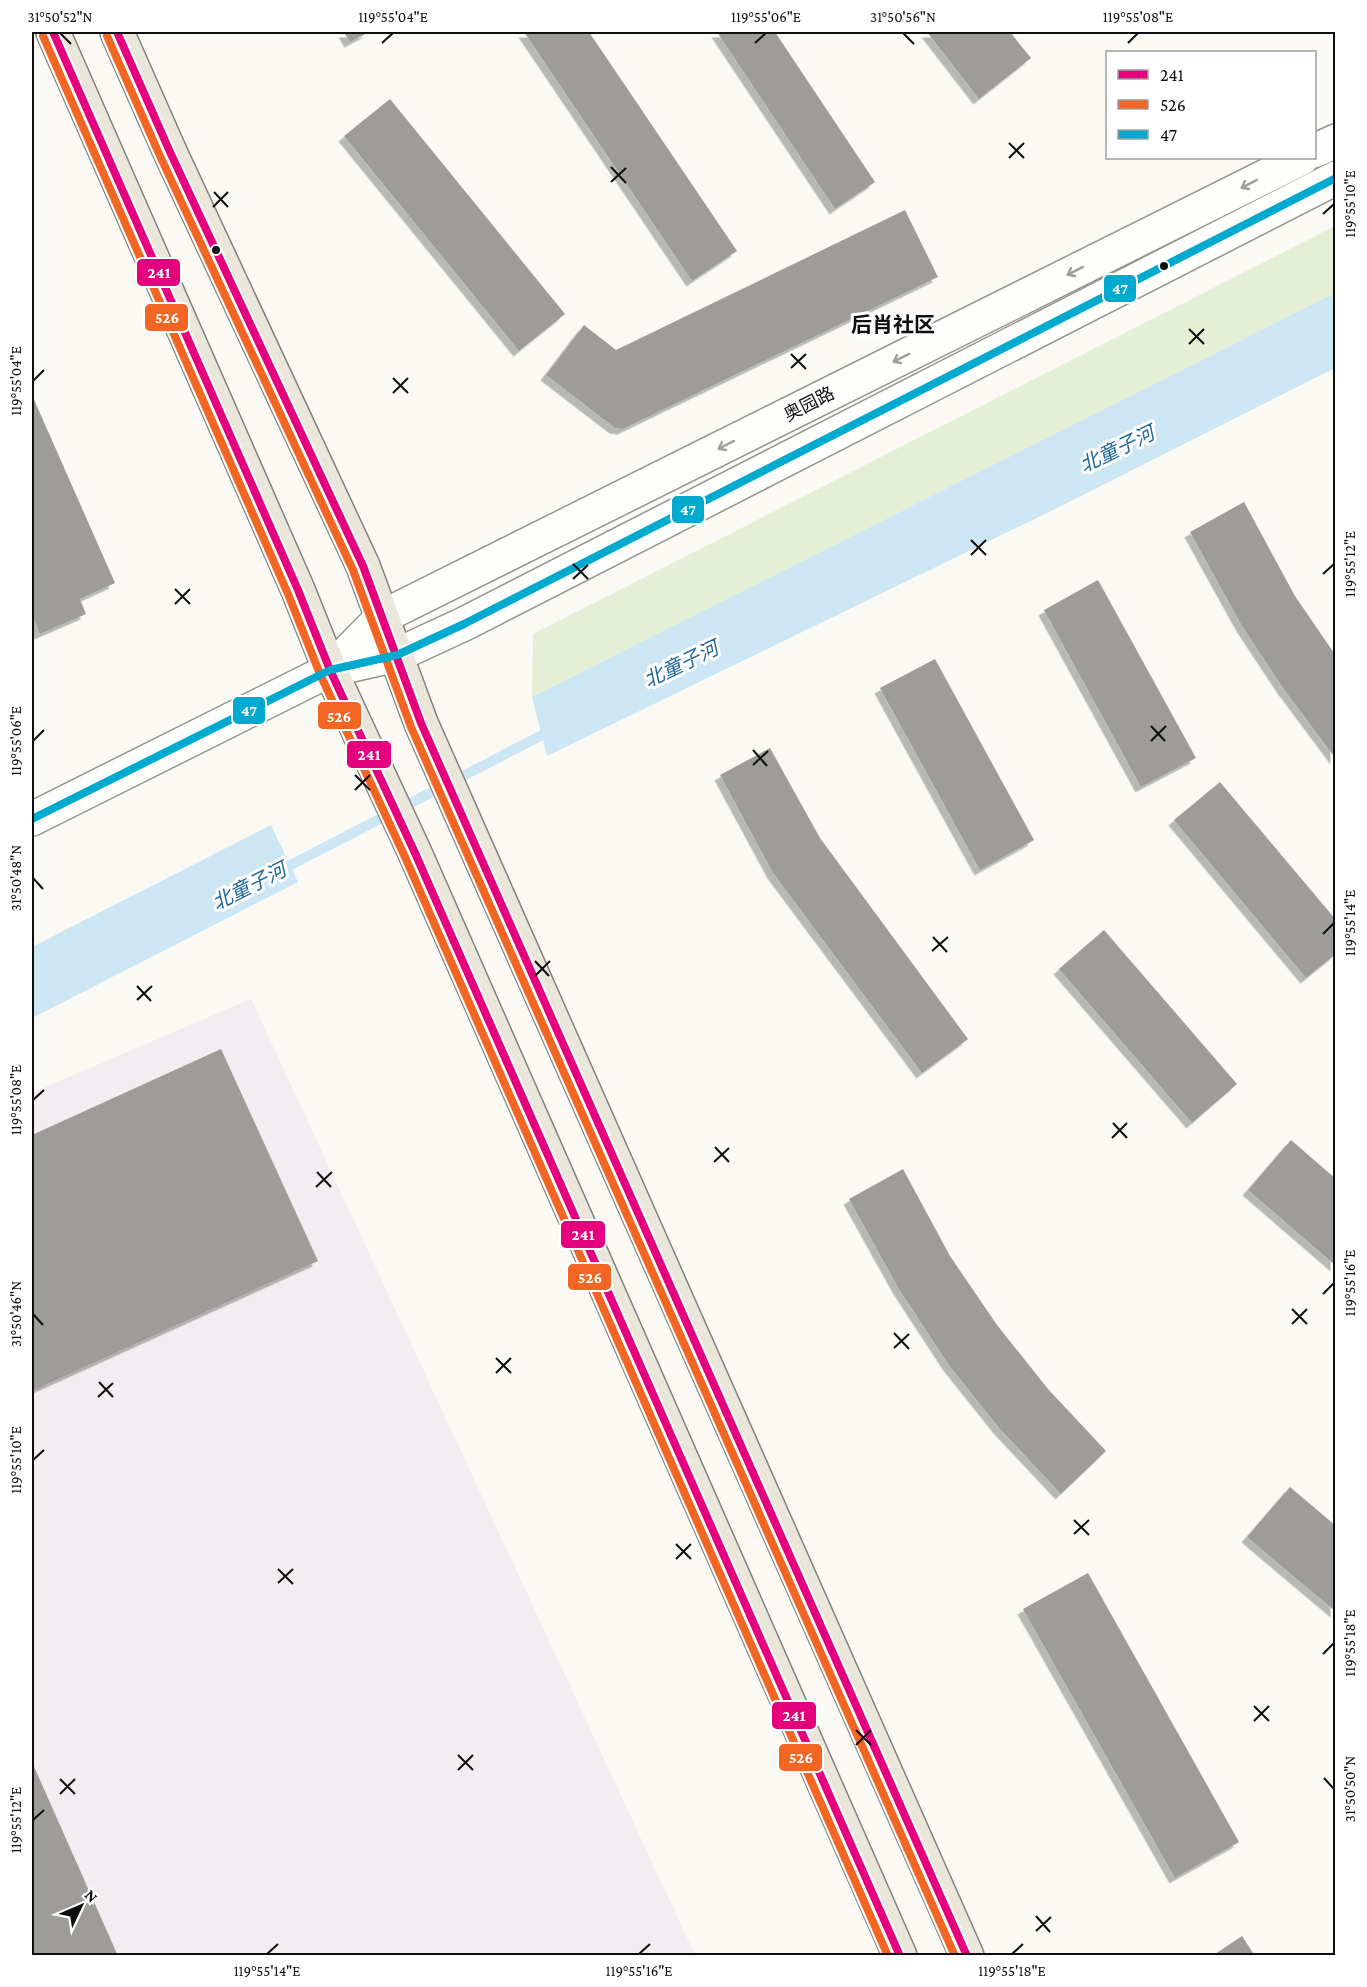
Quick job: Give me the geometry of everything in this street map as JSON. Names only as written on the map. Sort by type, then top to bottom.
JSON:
[{"type":"main road","points":[[53,32],[298,590],[330,669],[415,853],[900,1956]]},
{"type":"main road","points":[[117,32],[170,152],[363,566],[421,723],[967,1956]]},
{"type":"street","points":[[1316,150],[1335,141]]},
{"type":"street","name":"奥园路","points":[[330,669],[382,617],[1300,159]]},
{"type":"street","name":"奥园路","points":[[32,819],[330,669],[397,656],[1335,178]]},
{"type":"shaded area","points":[[251,999],[695,1955],[32,1955],[32,1093]]},
{"type":"green space","points":[[1335,226],[1335,293],[532,697],[533,634]]},
{"type":"water","points":[[1335,293],[1335,368],[1047,513],[547,756],[532,697]]},
{"type":"water","points":[[271,825],[298,882],[32,1018],[32,947]]},
{"type":"building","points":[[344,32],[369,32],[350,42]]},
{"type":"building","points":[[524,32],[589,32],[737,251],[692,281]]},
{"type":"building","points":[[717,32],[775,32],[875,182],[835,209]]},
{"type":"building","points":[[927,32],[1010,32],[1031,58],[979,99]]},
{"type":"building","points":[[390,99],[565,314],[519,351],[344,136]]},
{"type":"building","points":[[905,210],[938,277],[623,429],[615,428],[546,375],[584,325],[616,350]]},
{"type":"building","points":[[32,395],[115,583],[80,599],[86,614],[40,634],[32,615]]},
{"type":"building","points":[[1244,502],[1295,596],[1336,656],[1336,759],[1283,688],[1242,626],[1190,532]]},
{"type":"building","points":[[1098,580],[1196,758],[1141,787],[1044,610]]},
{"type":"building","points":[[935,659],[1034,840],[980,870],[880,688]]},
{"type":"building","points":[[770,748],[820,838],[968,1039],[922,1073],[773,873],[720,775]]},
{"type":"building","points":[[1220,782],[1336,920],[1336,954],[1306,978],[1174,820]]},
{"type":"building","points":[[1104,930],[1237,1084],[1192,1123],[1059,969]]},
{"type":"building","points":[[221,1049],[318,1261],[32,1391],[32,1135]]},
{"type":"building","points":[[1291,1140],[1336,1179],[1336,1266],[1248,1190]]},
{"type":"building","points":[[903,1169],[950,1256],[997,1325],[1048,1389],[1106,1451],[1061,1494],[999,1428],[948,1364],[899,1289],[849,1199]]},
{"type":"building","points":[[1290,1487],[1336,1526],[1336,1612],[1247,1537]]},
{"type":"building","points":[[1088,1573],[1239,1842],[1175,1878],[1023,1609]]},
{"type":"building","points":[[32,1762],[118,1956],[32,1956]]},
{"type":"building","points":[[1242,1936],[1255,1956],[1212,1956]]},
{"type":"waterway","name":"北童子河","points":[[277,872],[554,729]]},
{"type":"transit line","name":"241","points":[[53,32],[298,590],[330,670],[415,853],[900,1956]]},
{"type":"transit line","name":"241","points":[[117,32],[170,152],[363,566],[421,723],[967,1956]]},
{"type":"transit line","name":"526","points":[[43,36],[288,594],[320,674],[405,857],[888,1956]]},
{"type":"transit line","name":"526","points":[[107,36],[160,156],[353,570],[411,727],[955,1956]]},
{"type":"transit line","name":"47","points":[[32,819],[330,670],[397,655],[464,624],[1336,178]]},
{"type":"district","name":"后肖社区","points":[[893,325]]}]
